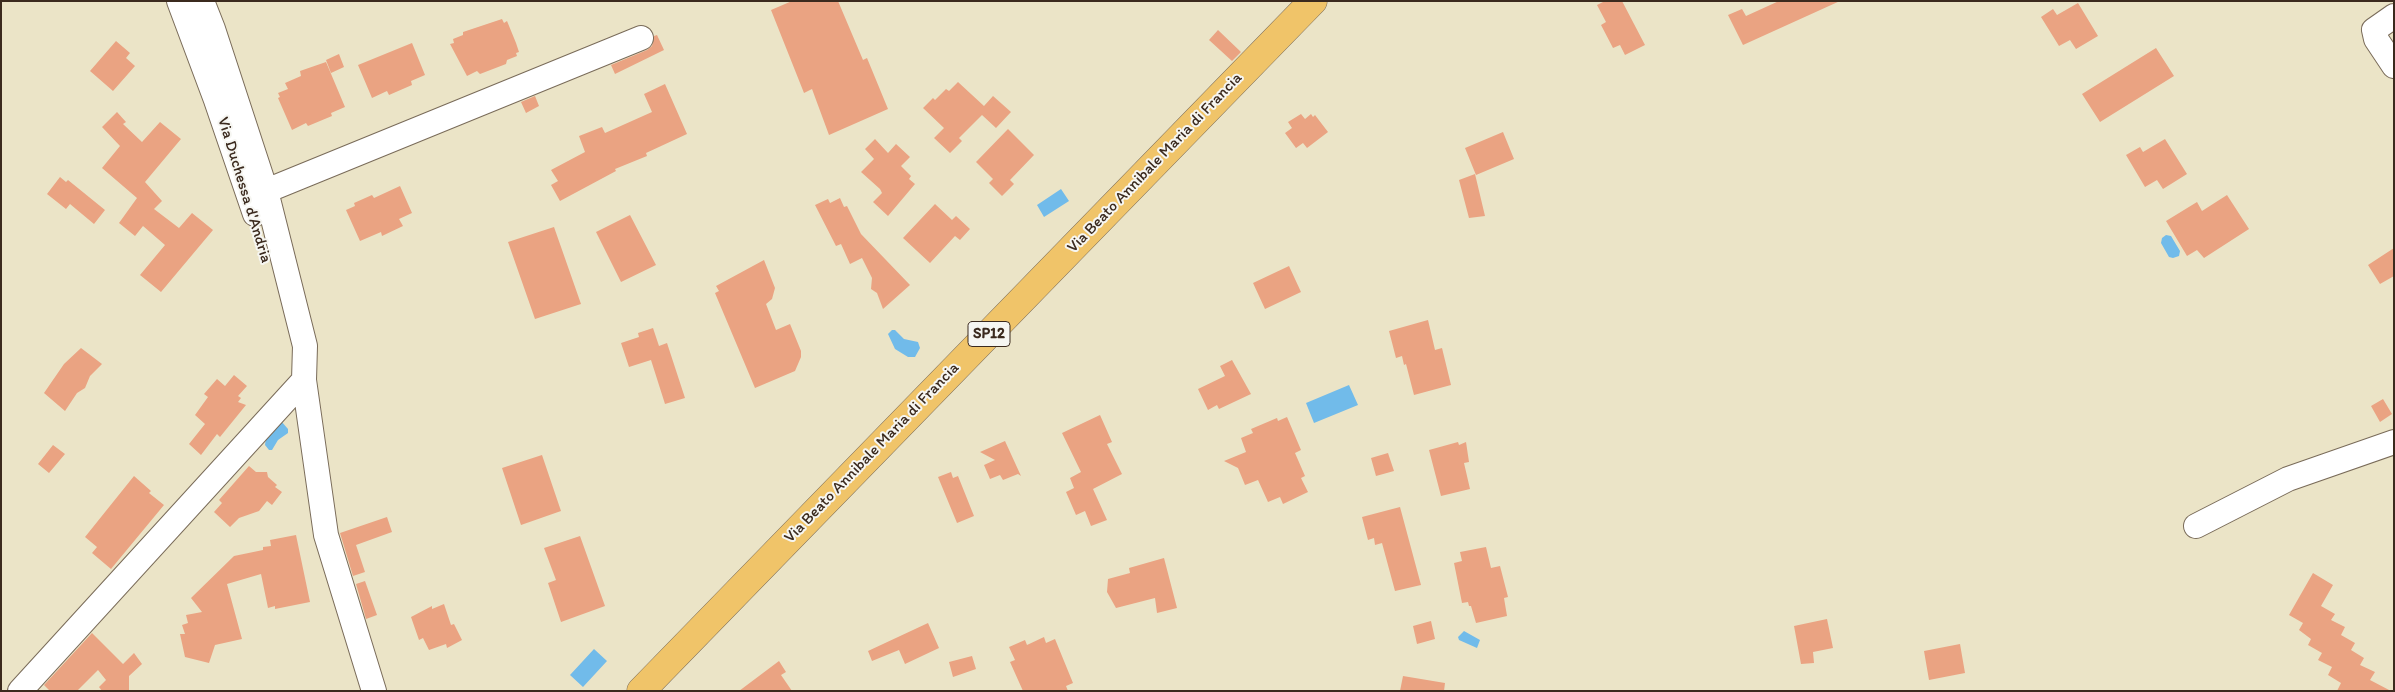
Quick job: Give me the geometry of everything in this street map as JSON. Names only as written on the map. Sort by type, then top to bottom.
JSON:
[{"type":"main road","name":"Via Beato Annibale Maria di Francia","points":[[641,691],[1313,1]]},
{"type":"street","name":"Via Duchessa d'Andria","points":[[178,1],[258,195]]},
{"type":"street","name":"Via Duchessa d'Andria","points":[[202,1],[213,29],[258,195],[304,346],[304,380],[326,535],[374,691]]},
{"type":"street","points":[[2394,16],[2374,30],[2376,39],[2394,66]]},
{"type":"street","points":[[258,195],[641,38]]},
{"type":"street","points":[[20,691],[304,380]]},
{"type":"street","points":[[2196,526],[2288,480],[2394,442]]},
{"type":"street","name":"Via Duchessa d'Andria","points":[[348,607],[354,659],[361,691]]},
{"type":"water","points":[[1061,189],[1069,201],[1044,217],[1037,205]]},
{"type":"water","points":[[2166,235],[2171,236],[2180,251],[2179,256],[2169,257],[2161,243],[2162,238]]},
{"type":"water","points":[[895,330],[904,339],[918,342],[920,348],[915,357],[908,357],[895,349],[888,334]]},
{"type":"water","points":[[1349,385],[1358,405],[1314,423],[1306,403]]},
{"type":"water","points":[[281,421],[288,429],[288,433],[278,440],[272,450],[269,450],[265,445],[266,438]]},
{"type":"water","points":[[1464,631],[1480,640],[1477,648],[1459,640],[1458,637]]},
{"type":"water","points":[[594,649],[607,661],[583,687],[570,675]]},
{"type":"building","points":[[792,1],[838,1],[863,60],[867,58],[888,109],[829,135],[812,89],[804,93],[771,10]]},
{"type":"building","points":[[1605,1],[1622,1],[1645,45],[1625,55],[1620,45],[1613,48],[1601,25],[1606,22],[1597,5]]},
{"type":"building","points":[[1779,1],[1840,1],[1743,45],[1728,15],[1742,9],[1746,16]]},
{"type":"building","points":[[2078,3],[2098,36],[2076,49],[2070,40],[2059,46],[2041,17],[2053,9],[2057,15]]},
{"type":"building","points":[[502,19],[504,23],[507,21],[516,43],[519,52],[516,53],[517,56],[507,60],[506,64],[480,74],[477,71],[467,76],[450,44],[454,43],[453,39],[463,35],[463,32]]},
{"type":"building","points":[[1218,30],[1241,52],[1232,61],[1209,40]]},
{"type":"building","points":[[657,35],[664,50],[615,74],[611,65],[647,50],[652,46],[654,36]]},
{"type":"building","points":[[116,41],[130,53],[126,58],[135,66],[113,91],[90,71]]},
{"type":"building","points":[[412,43],[425,75],[411,81],[412,85],[389,95],[387,91],[372,98],[358,65]]},
{"type":"building","points":[[2156,48],[2174,76],[2100,122],[2082,94]]},
{"type":"building","points":[[339,54],[344,67],[331,73],[326,60]]},
{"type":"building","points":[[326,62],[345,107],[331,113],[332,116],[308,126],[306,123],[292,130],[278,98],[280,97],[278,93],[288,89],[285,83],[301,76],[300,71]]},
{"type":"building","points":[[958,82],[984,106],[993,96],[1011,112],[996,128],[982,115],[959,138],[962,141],[950,153],[934,138],[944,128],[923,108],[933,98],[935,100],[946,89],[949,91]]},
{"type":"building","points":[[665,84],[687,134],[646,153],[647,156],[615,169],[616,171],[560,201],[551,185],[558,181],[551,170],[585,152],[579,136],[602,127],[605,133],[652,112],[644,94]]},
{"type":"building","points":[[535,96],[539,106],[526,113],[521,102]]},
{"type":"building","points":[[117,112],[126,122],[123,124],[142,142],[160,122],[181,139],[145,182],[162,201],[154,209],[179,228],[192,213],[213,230],[161,292],[140,275],[165,245],[143,226],[135,236],[119,223],[137,198],[102,168],[120,146],[102,127]]},
{"type":"building","points":[[1301,114],[1305,119],[1311,114],[1313,117],[1315,115],[1328,132],[1307,148],[1303,143],[1296,148],[1285,133],[1292,128],[1288,122]]},
{"type":"building","points":[[1008,129],[1034,155],[1010,180],[1014,184],[1002,196],[989,183],[993,179],[976,162]]},
{"type":"building","points":[[1503,132],[1514,159],[1476,175],[1465,148]]},
{"type":"building","points":[[875,139],[888,153],[896,144],[910,157],[901,166],[911,176],[909,179],[915,184],[888,216],[873,202],[882,193],[880,189],[861,172],[874,159],[865,149]]},
{"type":"building","points":[[2165,139],[2187,174],[2163,189],[2157,180],[2145,187],[2126,155],[2140,147],[2143,152]]},
{"type":"building","points":[[1475,174],[1485,216],[1469,218],[1459,180]]},
{"type":"building","points":[[60,177],[66,182],[68,180],[105,210],[94,224],[70,204],[66,209],[47,194]]},
{"type":"building","points":[[400,186],[412,213],[399,219],[403,226],[382,236],[381,232],[360,241],[346,210],[355,206],[354,203],[372,195],[374,198]]},
{"type":"building","points":[[2227,195],[2249,229],[2204,258],[2197,250],[2187,256],[2166,221],[2197,202],[2202,211]]},
{"type":"building","points":[[840,198],[844,207],[847,206],[861,234],[910,285],[883,309],[877,293],[871,289],[872,278],[862,258],[850,264],[841,244],[836,246],[815,205],[828,199],[830,203]]},
{"type":"building","points":[[935,204],[952,220],[956,216],[970,229],[960,240],[955,236],[930,263],[903,238]]},
{"type":"building","points":[[630,215],[656,265],[621,282],[596,232]]},
{"type":"building","points":[[554,227],[581,304],[535,319],[508,242]]},
{"type":"building","points":[[2394,248],[2394,276],[2380,284],[2368,265]]},
{"type":"building","points":[[764,260],[775,288],[772,299],[766,304],[776,330],[790,324],[801,351],[801,357],[795,371],[755,388],[715,293],[719,291],[716,286]]},
{"type":"building","points":[[1289,266],[1301,292],[1265,309],[1253,283]]},
{"type":"building","points":[[1428,320],[1435,350],[1442,348],[1451,385],[1414,395],[1406,364],[1404,365],[1402,356],[1396,358],[1389,331]]},
{"type":"building","points":[[653,328],[659,346],[667,343],[685,398],[665,404],[651,360],[629,367],[621,343],[639,337],[638,333]]},
{"type":"building","points":[[81,348],[102,364],[90,376],[85,388],[77,393],[65,411],[44,393],[64,364]]},
{"type":"building","points":[[1232,360],[1251,394],[1219,409],[1217,405],[1208,410],[1198,389],[1225,376],[1220,366]]},
{"type":"building","points":[[234,375],[247,386],[238,396],[241,398],[238,402],[246,405],[220,437],[217,434],[201,455],[189,444],[205,424],[195,415],[208,397],[204,394],[217,379],[225,386]]},
{"type":"building","points":[[2383,399],[2392,414],[2380,422],[2371,406]]},
{"type":"building","points":[[1100,415],[1112,442],[1107,444],[1122,474],[1093,489],[1107,520],[1091,526],[1085,511],[1076,515],[1066,492],[1074,488],[1070,478],[1081,472],[1062,433]]},
{"type":"building","points":[[1287,417],[1301,450],[1295,453],[1305,476],[1301,478],[1308,492],[1283,504],[1280,497],[1268,502],[1258,480],[1245,485],[1238,468],[1224,461],[1246,452],[1241,438],[1253,433],[1251,429],[1277,418],[1278,421]]},
{"type":"building","points":[[1005,441],[1021,476],[1018,474],[1003,480],[1000,475],[990,479],[984,465],[995,460],[980,452]]},
{"type":"building","points":[[1458,442],[1459,445],[1466,442],[1469,462],[1464,463],[1470,489],[1441,496],[1429,450]]},
{"type":"building","points":[[53,445],[65,454],[49,473],[38,464]]},
{"type":"building","points":[[1388,453],[1394,471],[1376,476],[1371,458]]},
{"type":"building","points":[[542,455],[561,511],[521,525],[502,468]]},
{"type":"building","points":[[249,466],[256,472],[267,472],[268,477],[277,485],[275,487],[282,492],[272,505],[267,501],[259,511],[239,518],[230,527],[214,512],[222,503],[219,500]]},
{"type":"building","points":[[951,472],[953,478],[958,476],[974,516],[957,523],[938,477]]},
{"type":"building","points":[[134,476],[151,491],[149,493],[164,505],[111,569],[92,553],[97,547],[85,537]]},
{"type":"building","points":[[1400,507],[1421,585],[1395,591],[1382,543],[1375,545],[1374,538],[1368,540],[1362,517]]},
{"type":"building","points":[[387,517],[392,532],[356,545],[365,572],[353,576],[340,533]]},
{"type":"building","points":[[296,535],[310,602],[275,609],[275,606],[268,608],[261,574],[227,584],[242,639],[215,645],[209,663],[185,657],[180,634],[185,634],[182,625],[188,623],[186,615],[202,612],[191,598],[234,556],[263,550],[263,547],[271,546],[270,540]]},
{"type":"building","points":[[580,536],[605,606],[561,622],[548,583],[556,580],[544,548]]},
{"type":"building","points":[[1486,547],[1491,568],[1500,566],[1508,597],[1504,598],[1507,616],[1476,623],[1471,606],[1469,606],[1468,602],[1462,603],[1454,563],[1462,561],[1460,552]]},
{"type":"building","points":[[1164,558],[1177,608],[1157,613],[1155,598],[1116,608],[1107,592],[1108,579],[1130,573],[1129,568]]},
{"type":"building","points":[[2313,573],[2333,585],[2321,606],[2335,614],[2331,620],[2345,627],[2341,635],[2355,643],[2351,650],[2364,658],[2360,665],[2375,672],[2370,680],[2391,691],[2337,691],[2341,683],[2328,675],[2332,667],[2318,660],[2322,653],[2308,645],[2311,639],[2299,630],[2303,623],[2289,615]]},
{"type":"building","points":[[365,581],[377,615],[366,619],[356,584]]},
{"type":"building","points":[[444,604],[451,625],[454,624],[462,640],[447,648],[446,644],[429,650],[423,638],[419,640],[411,617],[432,606],[432,609]]},
{"type":"building","points":[[1827,619],[1833,648],[1813,652],[1814,663],[1801,664],[1794,626]]},
{"type":"building","points":[[1431,621],[1435,639],[1417,644],[1413,626]]},
{"type":"building","points":[[928,623],[939,648],[905,664],[899,650],[872,661],[868,651]]},
{"type":"building","points":[[92,633],[123,664],[134,653],[142,664],[129,676],[129,691],[102,691],[99,687],[106,680],[98,670],[77,691],[50,691],[44,685]]},
{"type":"building","points":[[1044,637],[1046,643],[1055,639],[1073,683],[1066,686],[1068,691],[1023,691],[1010,662],[1015,660],[1009,647],[1025,640],[1027,645]]},
{"type":"building","points":[[1960,644],[1965,673],[1929,680],[1924,651]]},
{"type":"building","points":[[972,656],[976,669],[953,677],[949,662]]},
{"type":"building","points":[[779,661],[786,672],[781,675],[792,691],[739,691]]},
{"type":"building","points":[[1403,676],[1445,683],[1444,691],[1400,691]]}]
